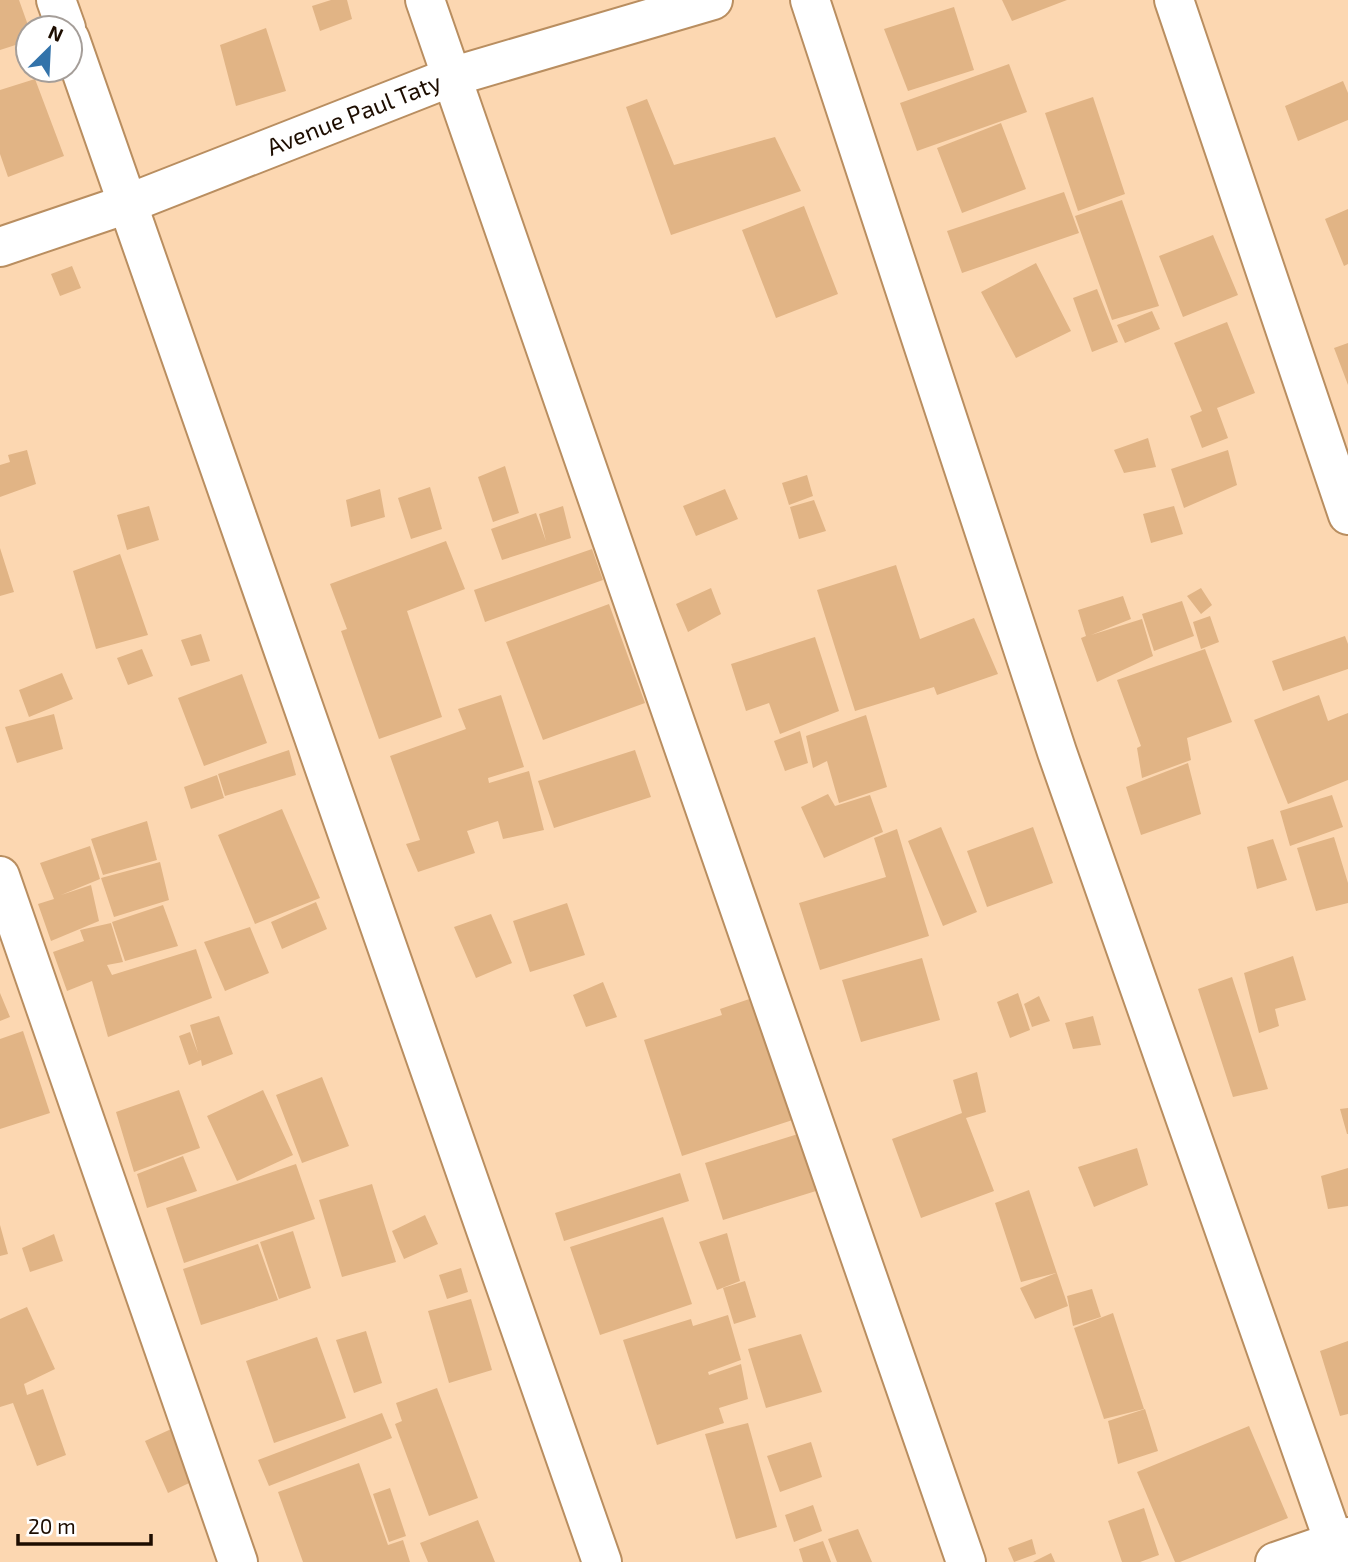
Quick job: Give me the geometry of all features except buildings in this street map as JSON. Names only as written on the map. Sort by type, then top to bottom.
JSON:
[{"type":"street","points":[[425,0],[966,1562]]},
{"type":"street","name":"Avenue Paul Taty","points":[[0,247],[128,204],[451,77],[713,0]]},
{"type":"street","points":[[810,0],[1057,752],[1341,1547],[1275,1562]]},
{"type":"street","points":[[1174,0],[1348,515]]},
{"type":"street","points":[[84,79],[602,1562]]},
{"type":"street","points":[[0,876],[238,1562]]}]
